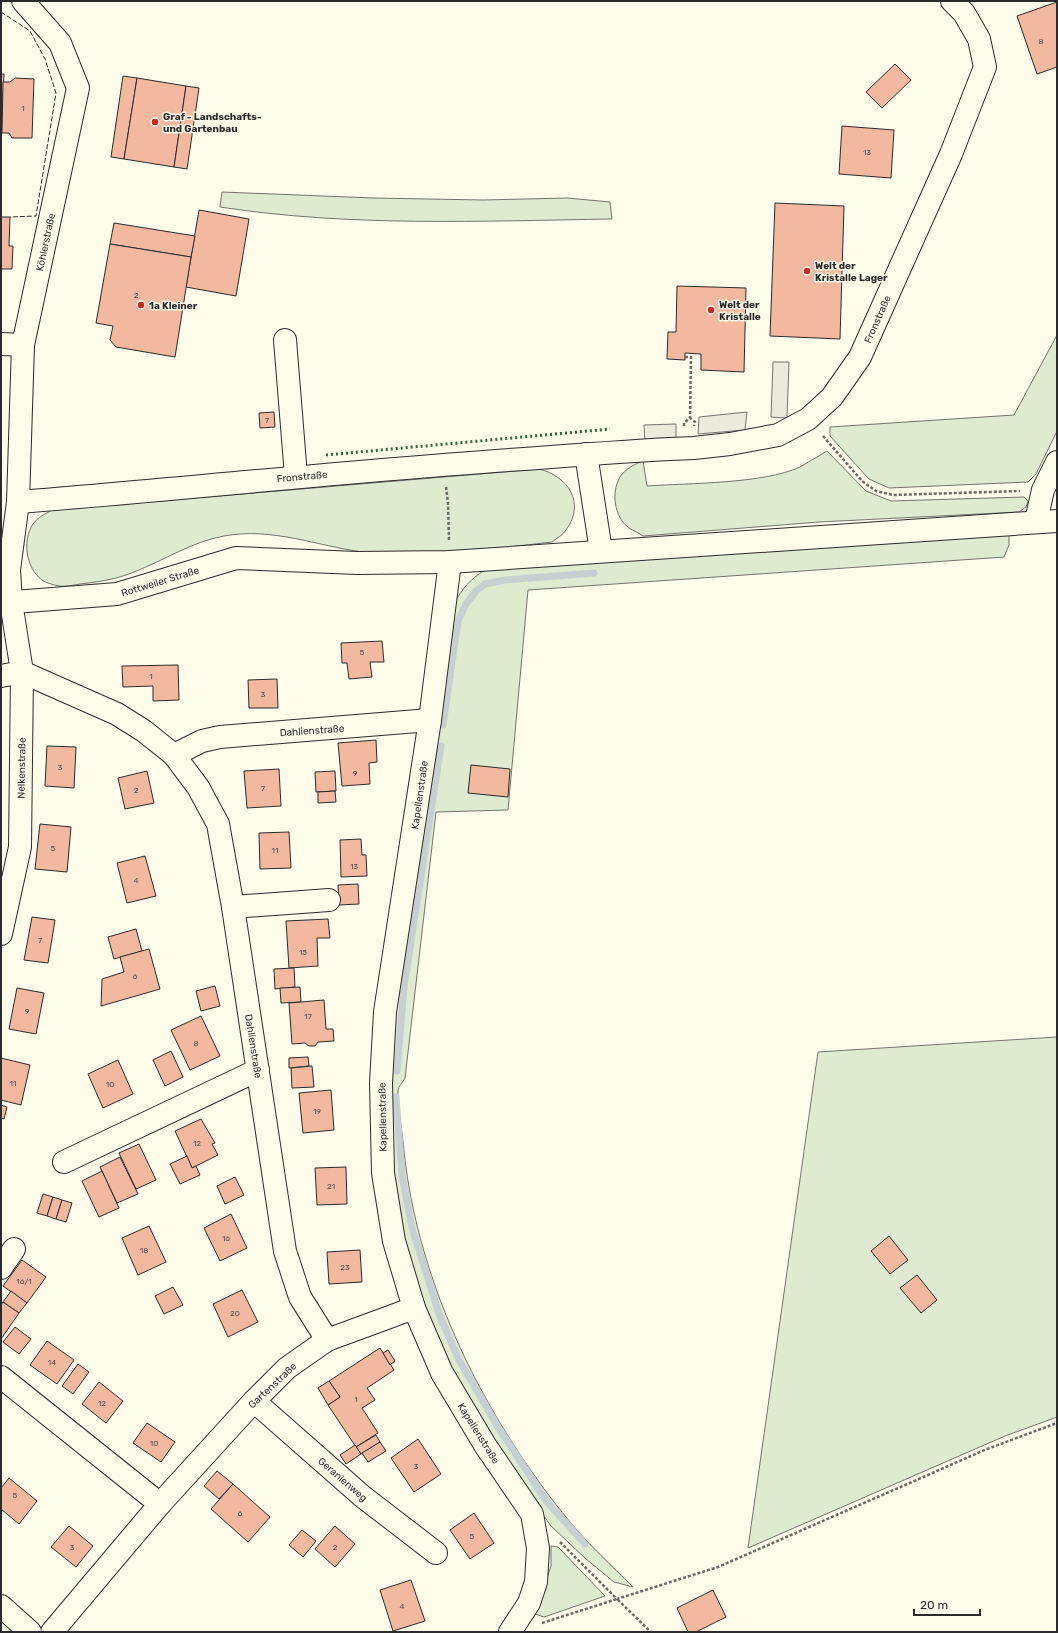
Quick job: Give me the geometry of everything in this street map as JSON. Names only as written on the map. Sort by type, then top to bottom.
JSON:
[{"type":"street","name":"Köhlerstraße","points":[[18,502],[23,345],[78,88],[60,43],[23,1]]},
{"type":"street","name":"Fronstraße","points":[[18,502],[168,490],[296,476],[442,464],[694,448],[730,444],[778,435],[808,419],[832,397],[860,357],[951,154],[985,67],[979,39],[964,13],[952,1]]},
{"type":"street","points":[[285,340],[296,476]]},
{"type":"street","points":[[1,344],[23,345]]},
{"type":"street","points":[[586,454],[601,551]]},
{"type":"street","points":[[1036,521],[1043,490],[1057,462]]},
{"type":"street","points":[[6,602],[5,570],[18,502]]},
{"type":"street","name":"Rottweiler Straße","points":[[6,602],[117,594],[236,558],[357,563],[450,562],[1036,521],[1057,521]]},
{"type":"street","name":"Kapellenstraße","points":[[450,562],[430,720],[385,1012],[381,1083],[383,1173],[394,1241],[414,1308],[442,1373],[485,1444],[532,1514],[538,1548],[536,1582],[529,1603],[510,1632]]},
{"type":"street","name":"Nelkenstraße","points":[[1,934],[20,848],[22,672],[6,602]]},
{"type":"street","points":[[1,676],[22,672]]},
{"type":"street","name":"Dahlienstraße","points":[[22,672],[117,714],[144,731],[174,755],[198,787],[218,824],[233,907],[285,1252],[300,1297],[327,1340]]},
{"type":"street","name":"Dahlienstraße","points":[[174,755],[202,741],[220,737],[430,720]]},
{"type":"street","points":[[233,907],[329,900]]},
{"type":"street","points":[[64,1162],[258,1070]]},
{"type":"street","points":[[1,1268],[14,1249]]},
{"type":"street","name":"Gartenstraße","points":[[52,1632],[160,1504],[254,1401],[287,1368],[327,1340],[414,1308]]},
{"type":"street","points":[[1,1377],[160,1504]]},
{"type":"street","name":"Geranienweg","points":[[254,1401],[362,1496],[436,1553]]},
{"type":"street","points":[[1,1606],[30,1632]]},
{"type":"path","points":[[685,357],[691,357],[690,418]]},
{"type":"path","points":[[808,419],[862,481],[876,491],[893,495],[1043,490]]},
{"type":"path","points":[[442,464],[448,503],[450,562]]},
{"type":"path","points":[[510,1632],[540,1624],[718,1567],[987,1449],[1057,1423]]},
{"type":"path","points":[[558,1541],[651,1632]]},
{"type":"green space","points":[[222,192],[373,198],[483,200],[567,198],[610,202],[612,219],[416,221],[318,218],[220,207]]},
{"type":"green space","points":[[1057,335],[1057,431],[1036,474],[1028,482],[889,488],[869,479],[830,436],[830,427],[1014,415]]},
{"type":"green space","points":[[827,451],[866,491],[891,501],[1024,497],[1028,501],[1026,507],[1019,512],[819,522],[643,536],[629,528],[620,518],[617,511],[615,497],[617,483],[620,477],[627,469],[643,461],[647,486],[725,482],[785,473],[800,467]]},
{"type":"green space","points":[[539,469],[558,478],[566,484],[574,501],[572,520],[565,532],[552,542],[434,554],[386,554],[363,552],[294,538],[260,534],[242,534],[224,536],[200,542],[121,577],[64,586],[59,586],[42,580],[32,569],[27,554],[28,538],[33,524],[39,518],[52,510]]},
{"type":"green space","points":[[1009,535],[1009,545],[1004,557],[528,590],[508,810],[436,812],[405,1078],[398,1089],[399,1112],[412,1201],[424,1251],[440,1300],[460,1348],[484,1395],[510,1439],[539,1482],[570,1522],[577,1531],[633,1587],[614,1582],[586,1559],[551,1526],[499,1454],[460,1386],[428,1317],[409,1260],[397,1206],[388,1148],[386,1078],[453,605],[467,585],[485,570],[833,544]]},
{"type":"green space","points":[[1057,1037],[1057,1417],[1005,1436],[748,1548],[818,1052]]},
{"type":"green space","points":[[551,1546],[558,1547],[605,1596],[544,1617],[535,1614],[551,1566]]},
{"type":"shaded area","points":[[773,362],[789,362],[787,418],[771,417]]},
{"type":"shaded area","points":[[747,412],[745,430],[698,434],[699,417]]},
{"type":"shaded area","points":[[676,424],[676,440],[645,442],[644,425]]},
{"type":"building","points":[[1057,2],[1057,67],[1037,74],[1017,16]]},
{"type":"building","points":[[895,64],[911,80],[882,108],[866,92]]},
{"type":"building","points":[[1,74],[4,74],[1,140]]},
{"type":"building","points":[[123,76],[137,78],[124,159],[111,157]]},
{"type":"building","points":[[15,78],[34,79],[32,138],[12,138],[9,133],[2,133],[3,82],[10,82]]},
{"type":"building","name":"Graf - Landschafts- und Gartenbau","points":[[137,78],[186,86],[174,167],[124,159]]},
{"type":"building","points":[[186,86],[199,88],[187,169],[174,167]]},
{"type":"building","points":[[842,126],[894,130],[891,178],[839,174]]},
{"type":"building","name":"Welt der Kristalle Lager","points":[[775,203],[844,206],[840,339],[770,336]]},
{"type":"building","points":[[199,210],[249,219],[236,296],[186,287]]},
{"type":"building","points":[[1,217],[10,217],[9,246],[13,246],[12,269],[1,269]]},
{"type":"building","points":[[114,223],[195,236],[191,257],[110,244]]},
{"type":"building","name":"1a Kleiner","points":[[110,244],[191,257],[175,357],[116,347],[110,340],[113,326],[96,323]]},
{"type":"building","name":"Welt der Kristalle","points":[[677,286],[746,288],[744,372],[701,370],[701,354],[685,353],[685,360],[667,359],[668,332],[676,332]]},
{"type":"building","points":[[274,412],[275,427],[260,428],[259,413]]},
{"type":"building","points":[[382,641],[384,662],[370,662],[372,677],[349,679],[347,663],[342,663],[341,643]]},
{"type":"building","points":[[178,665],[179,700],[153,701],[153,686],[123,687],[122,666]]},
{"type":"building","points":[[277,679],[278,708],[249,708],[248,680]]},
{"type":"building","points":[[376,740],[377,762],[369,763],[370,784],[342,786],[338,743]]},
{"type":"building","points":[[47,746],[76,747],[74,788],[45,786]]},
{"type":"building","points":[[471,765],[510,769],[508,797],[468,793]]},
{"type":"building","points":[[279,769],[281,806],[247,808],[244,771]]},
{"type":"building","points":[[147,771],[154,803],[125,809],[118,778]]},
{"type":"building","points":[[335,771],[336,791],[316,792],[315,772]]},
{"type":"building","points":[[335,791],[336,802],[318,803],[318,792]]},
{"type":"building","points":[[40,824],[71,827],[67,872],[35,869]]},
{"type":"building","points":[[289,832],[291,868],[260,869],[259,833]]},
{"type":"building","points":[[361,839],[362,855],[366,855],[367,876],[341,877],[340,840]]},
{"type":"building","points":[[145,856],[156,896],[127,903],[117,863]]},
{"type":"building","points":[[358,884],[359,904],[339,905],[338,885]]},
{"type":"building","points":[[32,917],[55,920],[48,963],[24,960]]},
{"type":"building","points":[[328,919],[330,938],[317,938],[318,966],[289,968],[286,921]]},
{"type":"building","points":[[136,929],[142,951],[114,959],[108,937]]},
{"type":"building","points":[[149,949],[160,989],[101,1006],[102,979],[124,972],[120,957]]},
{"type":"building","points":[[294,968],[295,987],[275,989],[274,969]]},
{"type":"building","points":[[215,986],[220,1006],[201,1011],[196,991]]},
{"type":"building","points":[[300,987],[301,1002],[281,1003],[280,988]]},
{"type":"building","points":[[17,988],[44,993],[36,1034],[9,1029]]},
{"type":"building","points":[[324,1000],[326,1029],[333,1029],[334,1041],[318,1042],[315,1046],[309,1046],[305,1043],[292,1044],[289,1003]]},
{"type":"building","points":[[201,1016],[220,1056],[190,1070],[171,1030]]},
{"type":"building","points":[[171,1051],[183,1077],[165,1086],[153,1060]]},
{"type":"building","points":[[308,1057],[309,1066],[289,1068],[289,1058]]},
{"type":"building","points":[[1,1058],[30,1065],[21,1105],[1,1100]]},
{"type":"building","points":[[118,1060],[133,1094],[103,1108],[88,1074]]},
{"type":"building","points":[[312,1066],[314,1087],[292,1088],[291,1068]]},
{"type":"building","points":[[331,1090],[334,1130],[303,1133],[299,1093]]},
{"type":"building","points":[[1,1105],[7,1107],[4,1119],[1,1118]]},
{"type":"building","points":[[201,1119],[215,1143],[212,1144],[218,1155],[192,1168],[175,1131]]},
{"type":"building","points":[[139,1144],[156,1180],[136,1189],[119,1153]]},
{"type":"building","points":[[187,1156],[192,1168],[196,1166],[200,1175],[180,1184],[170,1164]]},
{"type":"building","points":[[120,1157],[138,1194],[117,1203],[100,1167]]},
{"type":"building","points":[[346,1167],[347,1204],[317,1205],[315,1168]]},
{"type":"building","points":[[102,1171],[119,1208],[99,1217],[82,1181]]},
{"type":"building","points":[[235,1177],[244,1195],[225,1204],[217,1186]]},
{"type":"building","points":[[43,1194],[53,1197],[47,1216],[37,1213]]},
{"type":"building","points":[[53,1197],[62,1200],[56,1219],[47,1216]]},
{"type":"building","points":[[62,1200],[72,1203],[66,1222],[56,1219]]},
{"type":"building","points":[[231,1214],[247,1248],[220,1261],[204,1228]]},
{"type":"building","points":[[149,1226],[166,1262],[138,1275],[122,1238]]},
{"type":"building","points":[[889,1236],[908,1260],[890,1274],[871,1251]]},
{"type":"building","points":[[360,1250],[362,1282],[329,1284],[327,1252]]},
{"type":"building","points":[[22,1260],[46,1277],[27,1303],[3,1286]]},
{"type":"building","points":[[917,1275],[937,1300],[921,1313],[900,1288]]},
{"type":"building","points":[[173,1287],[183,1305],[164,1314],[155,1296]]},
{"type":"building","points":[[242,1290],[258,1322],[228,1337],[213,1304]]},
{"type":"building","points":[[11,1291],[27,1303],[19,1313],[3,1302]]},
{"type":"building","points":[[3,1302],[19,1313],[1,1339],[1,1305]]},
{"type":"building","points":[[15,1327],[31,1339],[19,1354],[3,1342]]},
{"type":"building","points":[[47,1341],[74,1360],[57,1384],[30,1365]]},
{"type":"building","points":[[380,1348],[394,1370],[367,1388],[375,1400],[362,1408],[378,1433],[356,1447],[328,1405],[340,1397],[329,1381]]},
{"type":"building","points":[[388,1350],[395,1361],[390,1365],[383,1353]]},
{"type":"building","points":[[78,1364],[89,1372],[73,1394],[62,1386]]},
{"type":"building","points":[[329,1381],[340,1397],[328,1405],[318,1388]]},
{"type":"building","points":[[99,1382],[123,1401],[106,1423],[82,1404]]},
{"type":"building","points":[[147,1423],[175,1442],[161,1462],[133,1443]]},
{"type":"building","points":[[376,1435],[380,1442],[361,1454],[356,1447]]},
{"type":"building","points":[[418,1439],[441,1474],[414,1492],[391,1458]]},
{"type":"building","points":[[380,1442],[386,1451],[368,1462],[362,1453]]},
{"type":"building","points":[[355,1445],[361,1454],[346,1464],[340,1455]]},
{"type":"building","points":[[217,1471],[233,1484],[219,1499],[204,1486]]},
{"type":"building","points":[[9,1478],[37,1501],[19,1524],[1,1509],[1,1488]]},
{"type":"building","points":[[233,1484],[270,1517],[248,1542],[211,1509]]},
{"type":"building","points":[[474,1513],[494,1543],[470,1559],[450,1530]]},
{"type":"building","points":[[69,1526],[93,1546],[76,1567],[51,1547]]},
{"type":"building","points":[[335,1526],[355,1544],[335,1567],[315,1549]]},
{"type":"building","points":[[302,1530],[316,1541],[303,1557],[289,1545]]},
{"type":"building","points":[[411,1580],[425,1621],[393,1631],[380,1590]]},
{"type":"building","points":[[713,1590],[726,1617],[696,1632],[688,1632],[677,1608]]},
{"type":"waterway","points":[[443,725],[458,621],[466,604],[476,591],[485,584],[505,580],[594,573]]},
{"type":"waterway","points":[[397,1071],[404,987],[441,746]]},
{"type":"waterway","points":[[396,1097],[402,1176],[412,1228],[439,1314],[459,1360],[498,1427],[547,1502],[585,1544]]},
{"type":"hedge","points":[[326,455],[610,429]]},
{"type":"fence","points":[[1,12],[30,31],[45,59],[56,93],[36,216],[10,217]]},
{"type":"place","name":"Graf - Landschafts- und Gartenbau","points":[[155,122]]},
{"type":"place","name":"Welt der Kristalle Lager","points":[[807,271]]},
{"type":"place","name":"1a Kleiner","points":[[141,305]]},
{"type":"place","name":"Welt der Kristalle","points":[[711,310]]}]
